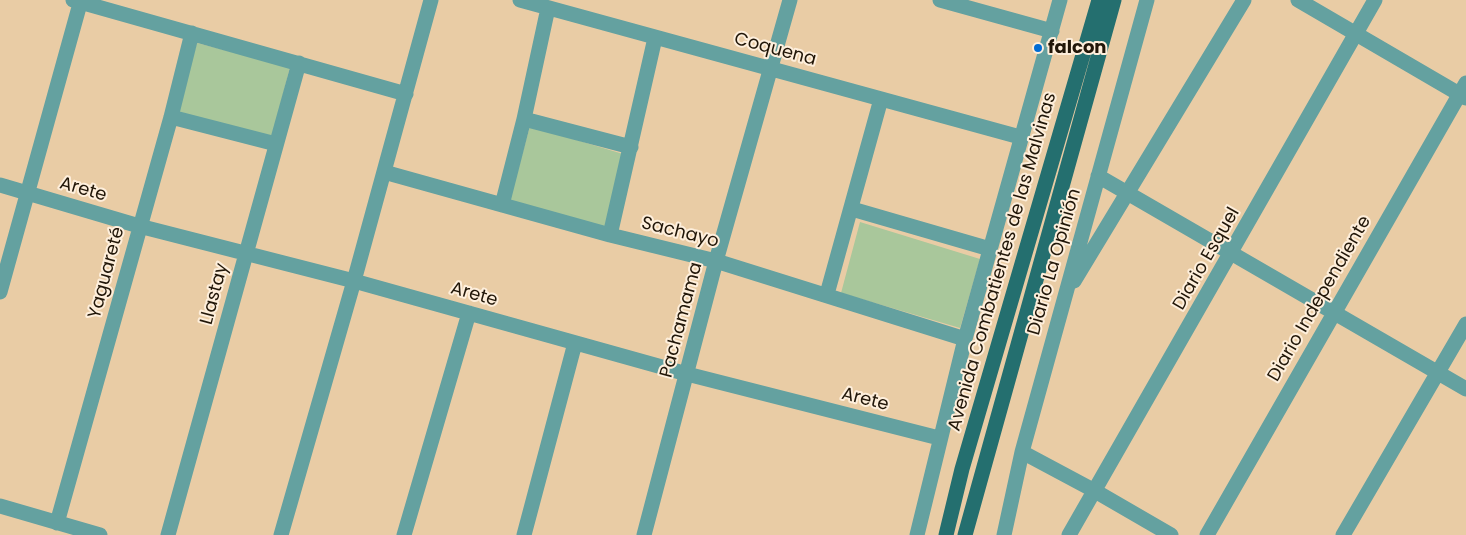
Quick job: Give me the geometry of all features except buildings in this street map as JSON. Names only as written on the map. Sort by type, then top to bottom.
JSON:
[{"type":"main road","name":"Avenida Combatientes de las Malvinas","points":[[946,535],[962,469],[1098,0]]},
{"type":"main road","name":"Avenida Combatientes de las Malvinas","points":[[965,535],[1114,0]]},
{"type":"street","points":[[281,535],[354,281],[431,0]]},
{"type":"street","name":"Coquena","points":[[520,0],[1020,137]]},
{"type":"street","name":"Pachamama","points":[[644,535],[716,261],[769,67],[790,0]]},
{"type":"street","points":[[940,0],[1052,31]]},
{"type":"street","points":[[918,535],[939,438],[965,339],[1020,137],[1060,0]]},
{"type":"street","name":"Diario La Opinión","points":[[1004,535],[1022,452],[1147,0]]},
{"type":"street","points":[[1064,298],[1244,0]]},
{"type":"street","points":[[1298,0],[1464,91]]},
{"type":"street","name":"Diario Esquel","points":[[1069,535],[1232,254],[1375,0]]},
{"type":"street","points":[[0,292],[78,1],[406,94]]},
{"type":"street","points":[[502,205],[524,120],[548,8]]},
{"type":"street","name":"Yaguareté","points":[[58,523],[139,226],[171,117],[192,33]]},
{"type":"street","points":[[610,235],[656,38]]},
{"type":"street","name":"Llastay","points":[[168,535],[299,63]]},
{"type":"street","name":"Diario Independiente","points":[[1207,535],[1333,314],[1464,91]]},
{"type":"street","points":[[827,294],[881,99]]},
{"type":"street","points":[[171,117],[276,144]]},
{"type":"street","points":[[524,120],[631,147]]},
{"type":"street","name":"Sachayo","points":[[384,172],[610,235],[716,261],[827,294],[965,339]]},
{"type":"street","points":[[1098,176],[1129,192],[1333,314],[1466,389]]},
{"type":"street","name":"Arete","points":[[0,185],[139,226],[354,281],[687,374],[939,438]]},
{"type":"street","points":[[852,209],[990,249]]},
{"type":"street","points":[[404,535],[469,313]]},
{"type":"street","points":[[1343,535],[1466,324]]},
{"type":"street","points":[[524,535],[575,343]]},
{"type":"street","points":[[1022,452],[1171,535]]},
{"type":"street","points":[[0,506],[100,535]]},
{"type":"green space","points":[[197,43],[290,67],[272,137],[177,112]]},
{"type":"green space","points":[[530,126],[623,154],[604,229],[509,203]]},
{"type":"green space","points":[[860,222],[980,259],[960,328],[841,293]]},
{"type":"place","name":"falcon","points":[[1038,48]]}]
